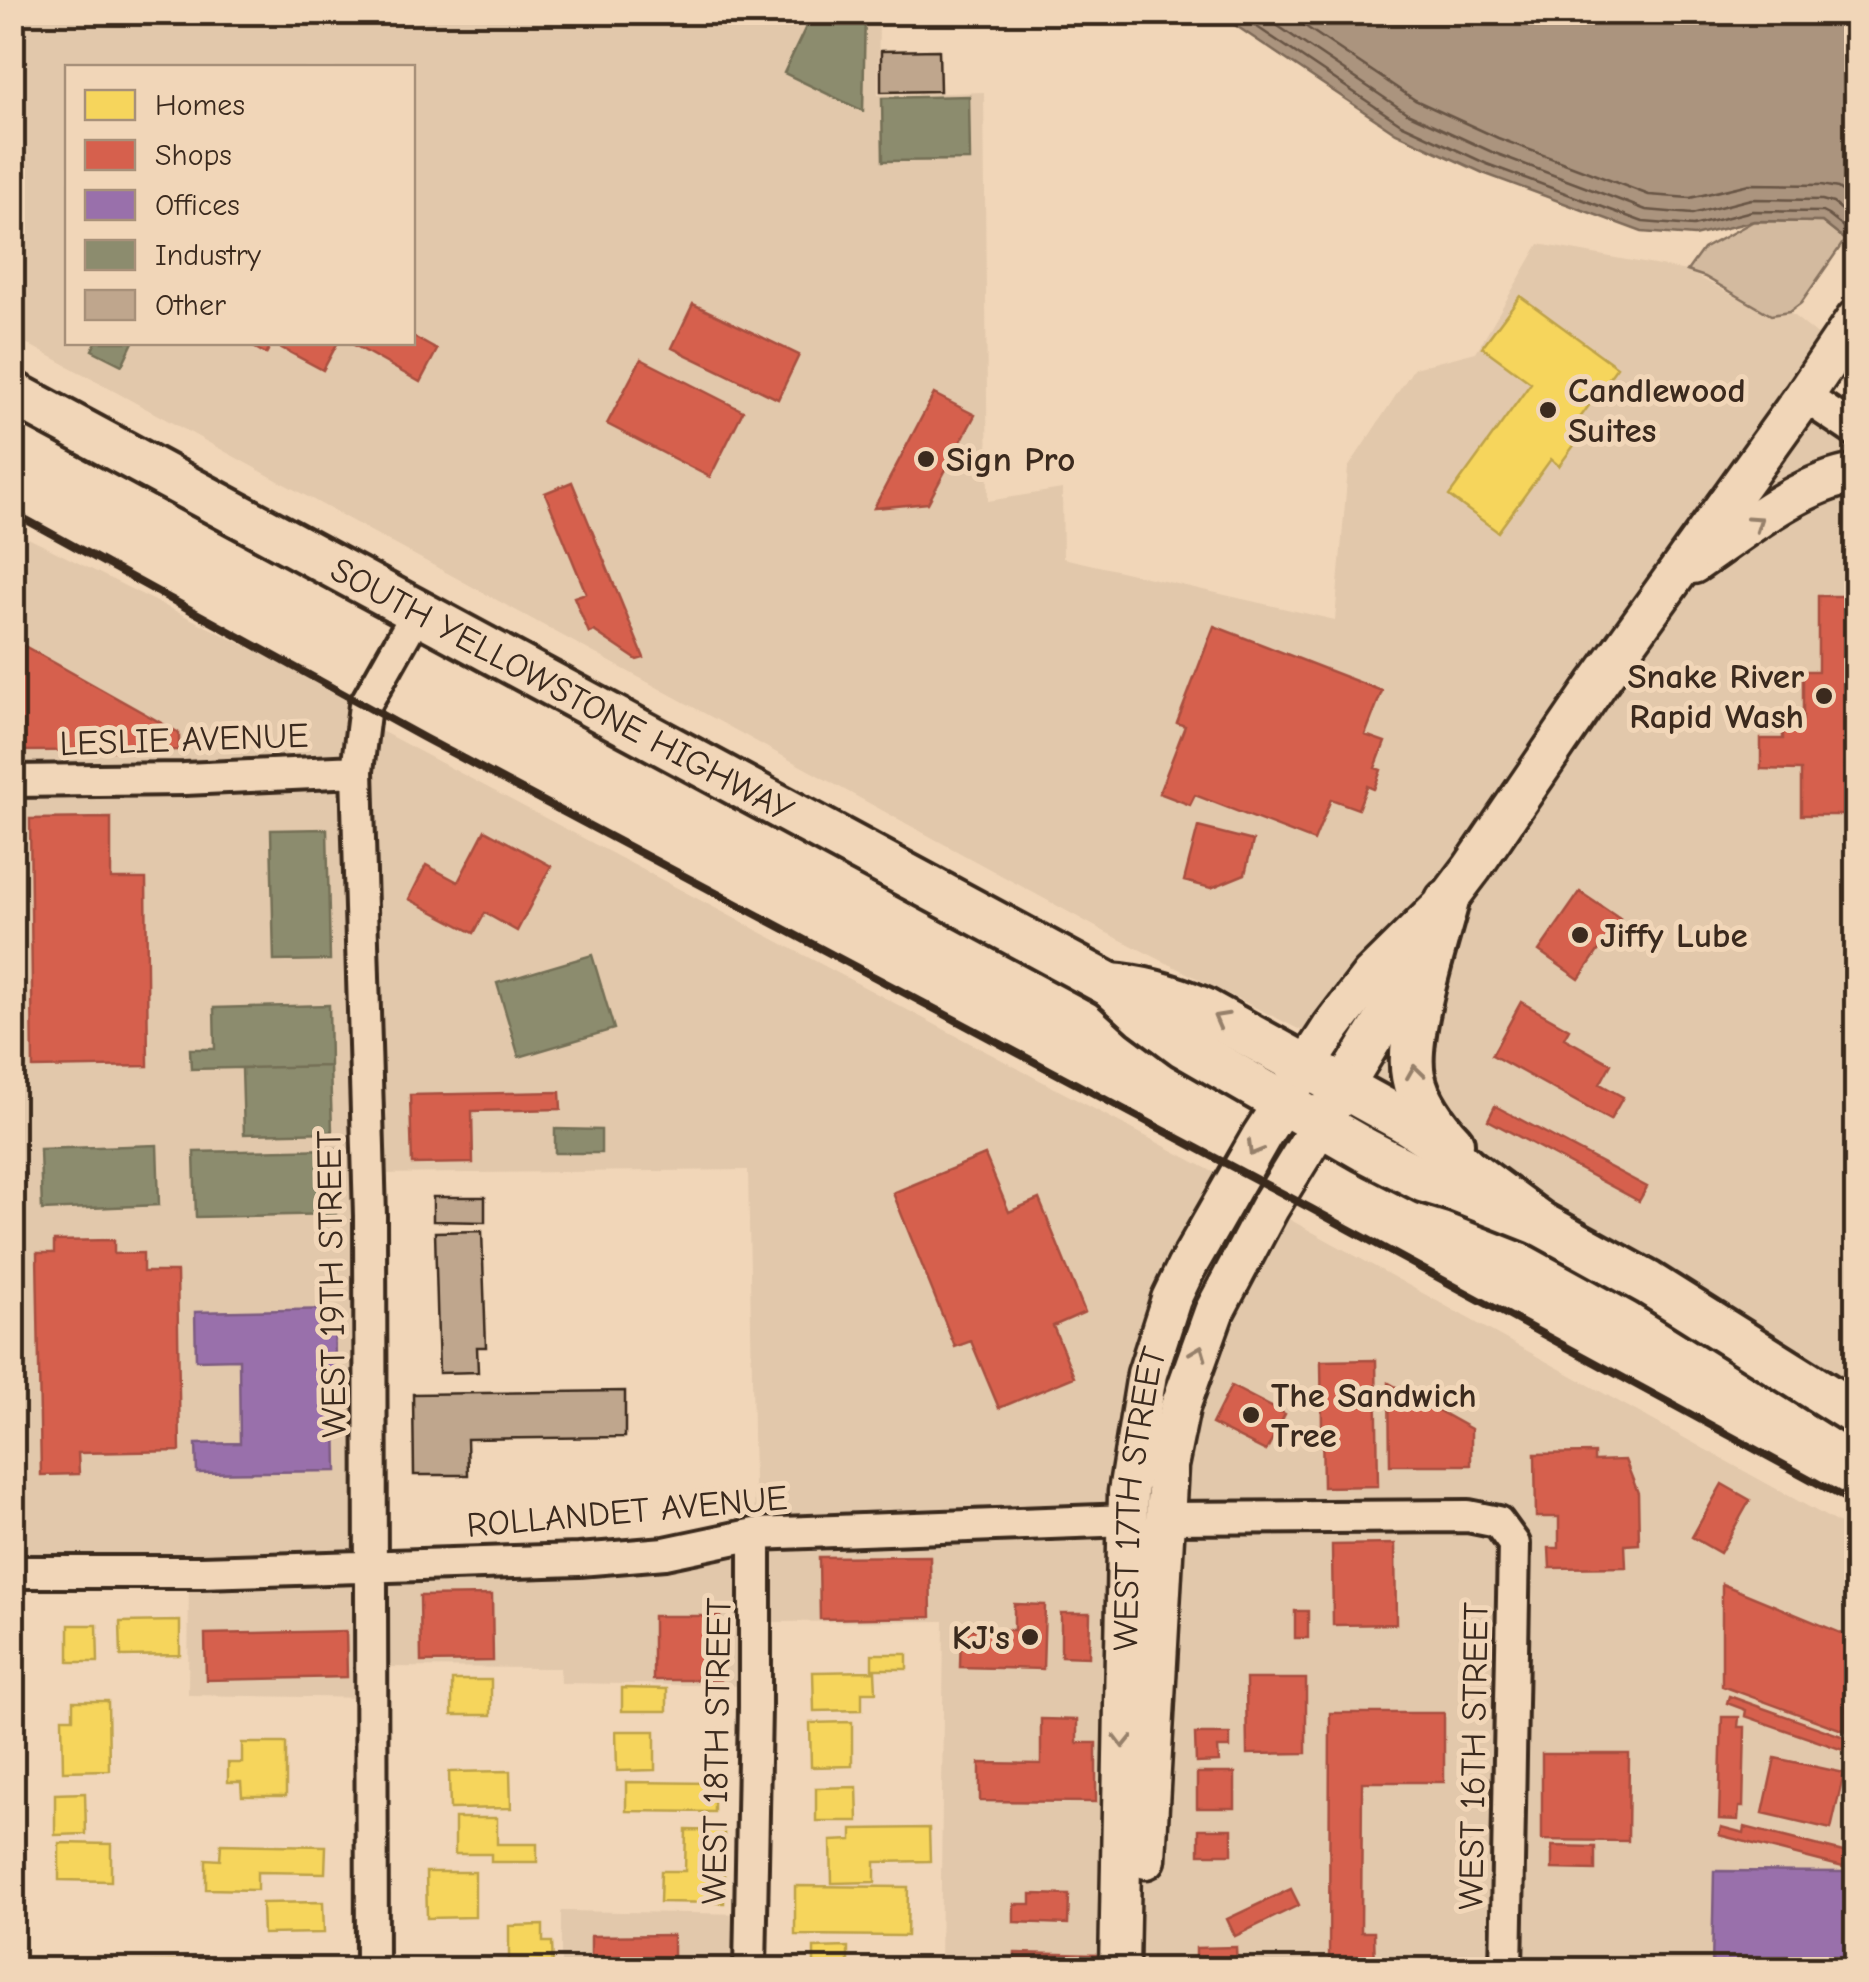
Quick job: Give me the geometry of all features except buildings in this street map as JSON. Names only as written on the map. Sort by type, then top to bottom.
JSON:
[{"type":"highway","name":"SOUTH YELLOWSTONE HIGHWAY","points":[[12,393],[1110,985],[1184,1045],[1425,1181],[1541,1224]]},
{"type":"highway","points":[[1447,901],[1412,1044],[1412,1076],[1425,1106],[1446,1136],[1489,1182],[1541,1224]]},
{"type":"highway","name":"SOUTH YELLOWSTONE HIGHWAY","points":[[1110,985],[1168,995],[1202,1009],[1405,1121],[1541,1224],[1853,1403]]},
{"type":"main road","name":"WEST 17TH STREET","points":[[1144,1970],[1145,1866],[1154,1730],[1147,1519],[1154,1504],[1149,1482],[1157,1407],[1150,1365],[1167,1311],[1186,1268],[1324,1076],[1332,1027],[1371,976],[1447,901],[1856,319]]},
{"type":"main road","points":[[1674,576],[1798,494],[1828,480],[1856,474]]},
{"type":"main road","name":"WEST 17TH STREET","points":[[1119,1970],[1147,1519],[1168,1466],[1180,1407],[1214,1312],[1269,1208],[1301,1113]]},
{"type":"street","points":[[1804,396],[1856,432]]},
{"type":"street","name":"WEST 19TH STREET","points":[[372,1970],[370,1216],[357,772],[366,705],[418,612]]},
{"type":"street","name":"LESLIE AVENUE","points":[[12,781],[357,772]]},
{"type":"street","name":"ROLLANDET AVENUE","points":[[12,1572],[201,1572],[580,1560],[665,1552],[755,1534],[1147,1519],[1468,1516],[1498,1522],[1514,1544]]},
{"type":"street","name":"WEST 18TH STREET","points":[[750,1970],[755,1534]]},
{"type":"street","name":"WEST 16TH STREET","points":[[1506,1970],[1514,1544]]},
{"type":"shaded area","points":[[12,13],[982,13],[879,16],[878,95],[984,92],[988,501],[1062,489],[1063,558],[1335,620],[1348,468],[1414,368],[1476,352],[1539,244],[1687,271],[1771,315],[1789,312],[1836,350],[1804,396],[1856,431],[1856,1399],[1541,1224],[1340,1050],[1107,933],[13,336]]},
{"type":"shaded area","points":[[1754,221],[1822,222],[1845,240],[1801,303],[1789,312],[1771,315],[1705,277],[1687,271],[1703,249]]},
{"type":"shaded area","points":[[12,530],[365,705],[364,722],[1234,1183],[1167,1311],[1153,1458],[1269,1208],[1856,1533],[1856,1969],[940,1969],[944,1621],[756,1622],[755,1686],[561,1683],[560,1668],[373,1667],[372,1698],[188,1695],[189,1572],[13,1572]],"holes":[[[748,1170],[755,1534],[372,1567],[369,1174]]]},
{"type":"shaded area","points":[[561,1911],[752,1914],[750,1969],[561,1970]]},
{"type":"water","points":[[1217,13],[1856,13],[1856,249],[1822,222],[1754,221],[1694,236],[1642,232],[1483,173],[1396,133]]},
{"type":"railway","points":[[12,512],[424,738],[1310,1208],[1856,1504]]},
{"type":"place","name":"Candlewood Suites","points":[[1548,410]]},
{"type":"place","name":"Sign Pro","points":[[926,459]]},
{"type":"place","name":"Snake River Rapid Wash","points":[[1824,696]]},
{"type":"place","name":"Jiffy Lube","points":[[1580,935]]},
{"type":"place","name":"The Sandwich Tree","points":[[1251,1415]]},
{"type":"place","name":"KJ's","points":[[1030,1637]]}]
